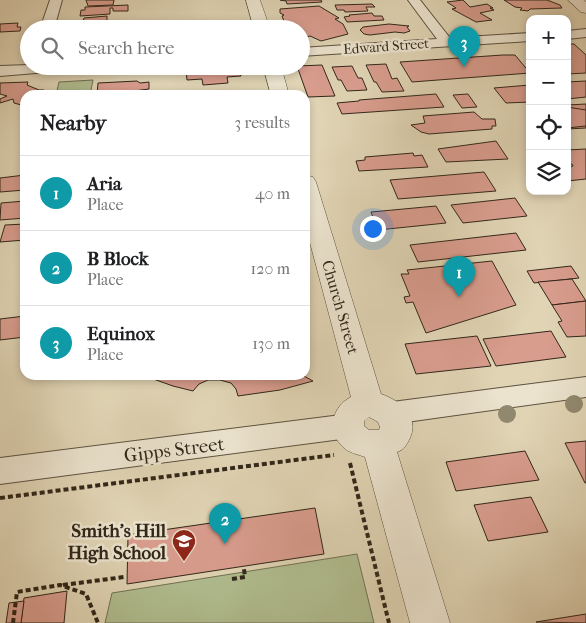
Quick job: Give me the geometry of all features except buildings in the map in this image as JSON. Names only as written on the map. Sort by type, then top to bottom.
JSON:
[{"type":"street","points":[[50,20],[56,0]]},
{"type":"street","points":[[254,0],[260,20]]},
{"type":"street","points":[[414,0],[446,42]]},
{"type":"street","points":[[575,0],[586,9]]},
{"type":"street","points":[[571,34],[586,33]]},
{"type":"street","name":"Edward Street","points":[[310,51],[526,37]]},
{"type":"street","points":[[0,71],[20,69]]},
{"type":"street","points":[[274,75],[279,90]]},
{"type":"street","name":"Church Street","points":[[310,204],[362,433],[430,623]]},
{"type":"street","name":"Gipps Street","points":[[0,471],[362,433],[586,388]]},
{"type":"path","points":[[0,498],[362,433],[390,623]]},
{"type":"path","points":[[232,578],[244,577],[244,569]]},
{"type":"path","points":[[13,623],[17,592],[124,577]]},
{"type":"path","points":[[60,585],[86,594],[98,623]]},
{"type":"green space","points":[[93,80],[91,90],[57,90],[59,82]]},
{"type":"green space","points":[[357,554],[374,623],[105,623],[112,593]]},
{"type":"place","name":"Equinox","points":[[464,67]]},
{"type":"place","name":"Aria","points":[[459,297]]},
{"type":"place","name":"B Block","points":[[225,544]]},
{"type":"place","name":"Smith's Hill High School","points":[[184,562]]}]
